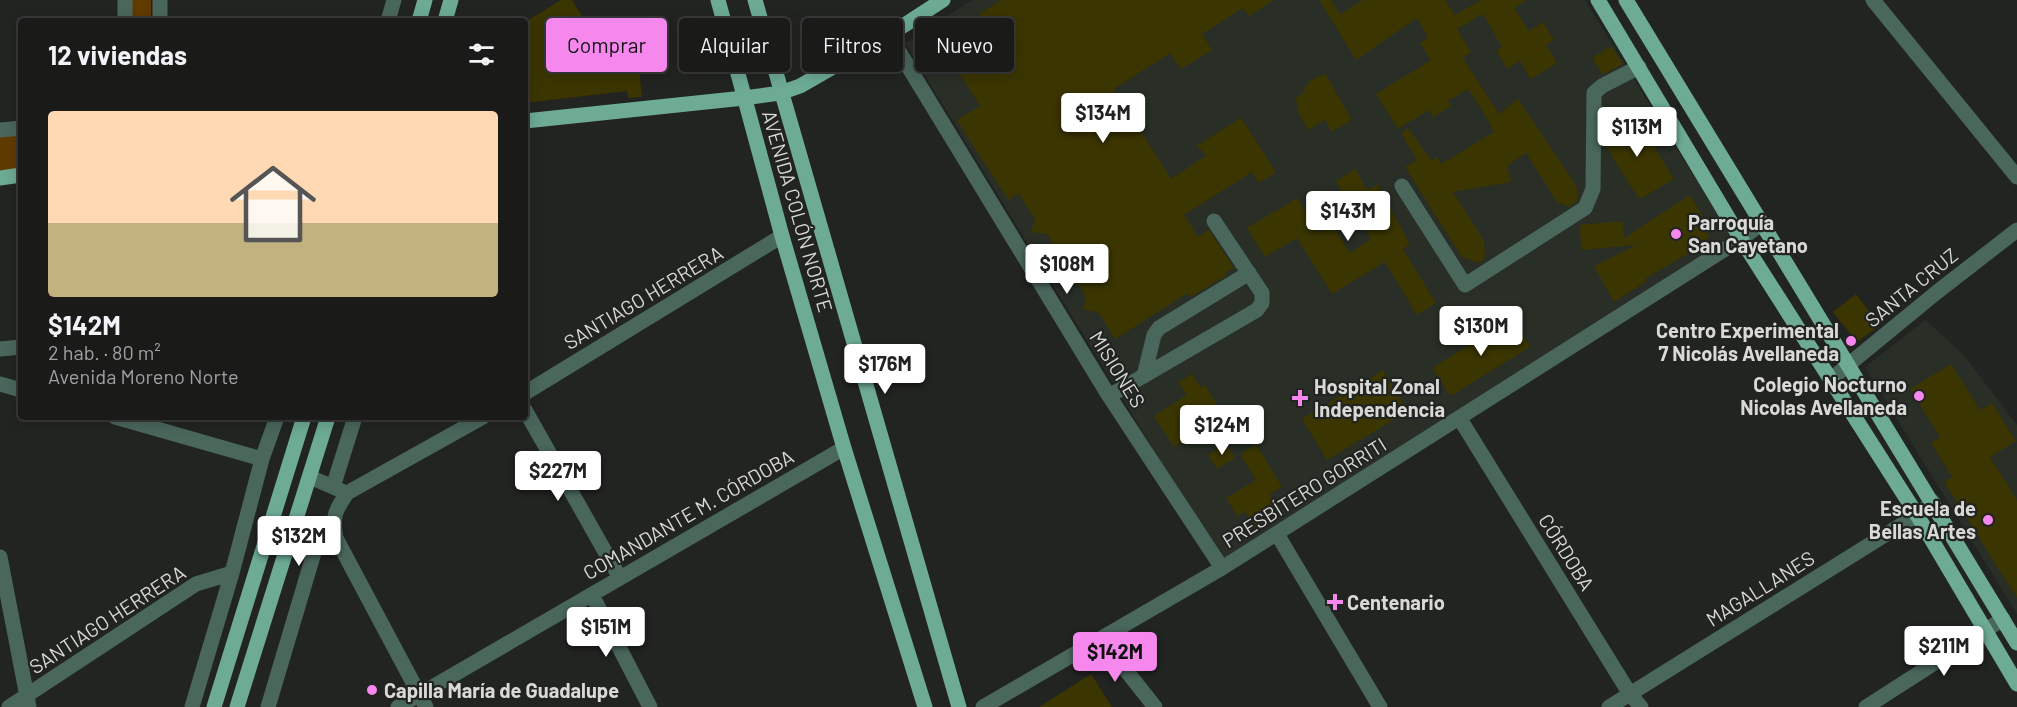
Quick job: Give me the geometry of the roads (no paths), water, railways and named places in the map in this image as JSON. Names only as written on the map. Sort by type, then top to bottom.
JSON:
[{"type":"main road","points":[[420,18],[425,0]]},
{"type":"main road","points":[[446,18],[451,0]]},
{"type":"main road","name":"AVENIDA COLÓN NORTE","points":[[717,0],[782,236],[844,448],[925,707]]},
{"type":"main road","name":"AVENIDA COLÓN NORTE","points":[[755,0],[959,707]]},
{"type":"main road","points":[[903,26],[943,0]]},
{"type":"main road","points":[[1598,0],[1741,239],[1917,515],[1985,632],[2013,667],[2017,684]]},
{"type":"main road","points":[[1626,0],[2017,643]]},
{"type":"main road","points":[[528,121],[780,93],[800,86],[824,72]]},
{"type":"main road","points":[[0,178],[18,176]]},
{"type":"main road","points":[[214,707],[303,420]]},
{"type":"main road","points":[[237,707],[327,420]]},
{"type":"street","points":[[125,0],[125,18]]},
{"type":"street","points":[[160,0],[160,18]]},
{"type":"street","points":[[389,18],[394,0]]},
{"type":"street","points":[[1873,0],[2017,177]]},
{"type":"street","name":"MISIONES","points":[[903,58],[1109,396],[1222,568]]},
{"type":"street","points":[[1402,186],[1465,285],[1585,208],[1593,189],[1594,93],[1602,86],[1639,67]]},
{"type":"street","points":[[0,130],[18,128]]},
{"type":"street","points":[[1109,396],[1257,310],[1262,303],[1262,293],[1214,221]]},
{"type":"street","name":"PRESBÍTERO GORRITI","points":[[983,707],[1222,568],[1741,239],[1761,224]]},
{"type":"street","name":"SANTA CRUZ","points":[[1832,379],[1937,292],[2017,230]]},
{"type":"street","name":"SANTIAGO HERRERA","points":[[528,391],[782,236]]},
{"type":"street","points":[[1144,376],[1154,335],[1159,328],[1249,273]]},
{"type":"street","points":[[0,349],[18,347]]},
{"type":"street","points":[[0,384],[18,389]]},
{"type":"street","points":[[528,415],[620,578]]},
{"type":"street","name":"CÓRDOBA","points":[[1460,418],[1630,694],[1641,707]]},
{"type":"street","points":[[126,420],[262,459]]},
{"type":"street","points":[[192,707],[232,573],[262,459],[276,420]]},
{"type":"street","points":[[354,420],[333,523],[336,538],[423,700]]},
{"type":"street","points":[[340,490],[477,420]]},
{"type":"street","name":"COMANDANTE M. CÓRDOBA","points":[[398,707],[423,700],[620,578],[844,448]]},
{"type":"street","points":[[310,477],[340,490]]},
{"type":"street","name":"MAGALLANES","points":[[1609,707],[1917,515],[1933,502]]},
{"type":"street","points":[[268,707],[320,536],[325,528],[333,523]]},
{"type":"street","points":[[1276,534],[1380,707]]},
{"type":"street","points":[[0,557],[27,701]]},
{"type":"street","name":"SANTIAGO HERRERA","points":[[9,707],[27,701],[196,584],[232,573]]},
{"type":"street","points":[[592,595],[650,707]]},
{"type":"street","points":[[1866,707],[2003,619]]},
{"type":"street","points":[[1101,639],[1155,707]]},
{"type":"place","name":"Parroquía San Cayetano","points":[[1676,234]]},
{"type":"place","name":"Centro Experimental 7 Nicolás Avellaneda","points":[[1851,341]]},
{"type":"place","name":"Colegio Nocturno Nicolas Avellaneda","points":[[1919,396]]},
{"type":"place","name":"Hospital Zonal Independencia","points":[[1300,398]]},
{"type":"place","name":"Escuela de Bellas Artes","points":[[1988,520]]},
{"type":"place","name":"Centenario","points":[[1335,602]]},
{"type":"place","name":"Capilla María de Guadalupe","points":[[372,690]]}]
